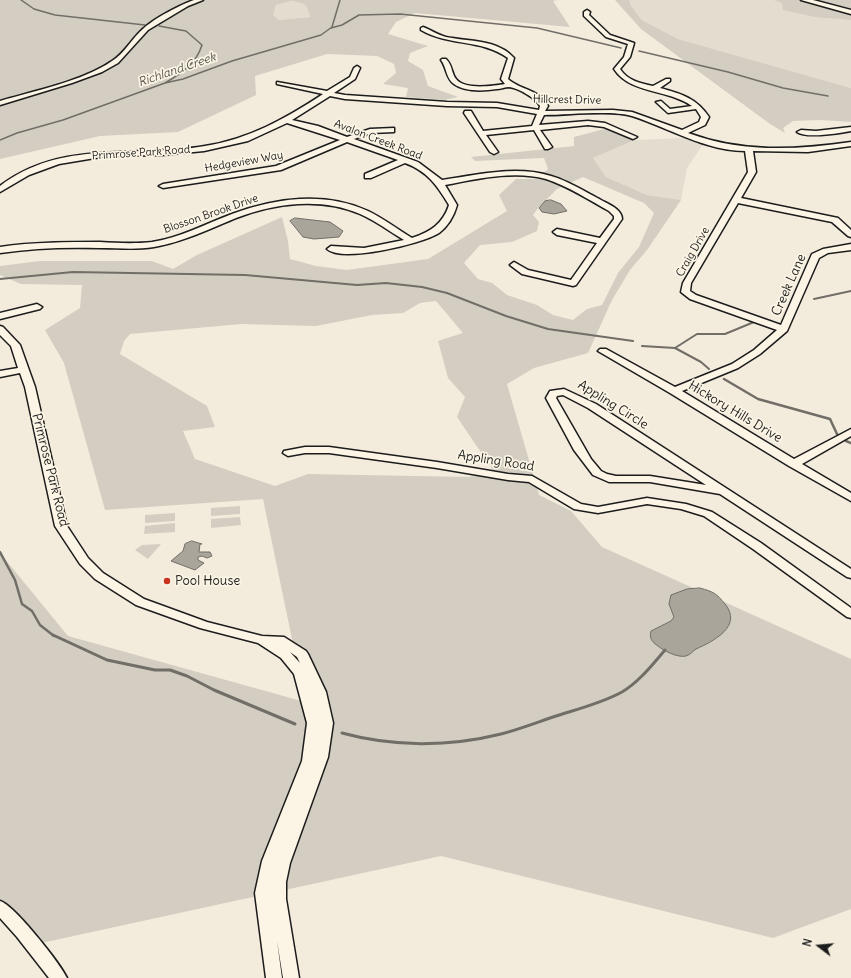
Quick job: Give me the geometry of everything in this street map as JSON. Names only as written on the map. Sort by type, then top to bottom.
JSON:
[{"type":"main road","points":[[805,0],[851,12]]},
{"type":"main road","points":[[825,0],[851,6]]},
{"type":"street","points":[[0,103],[70,82],[100,71],[116,62],[146,29],[186,6],[200,0]]},
{"type":"street","points":[[587,12],[586,15],[608,36],[631,43],[627,57],[617,68],[619,73],[630,82],[689,99],[698,107],[705,117],[702,123],[682,132]]},
{"type":"street","points":[[423,29],[433,36],[443,39],[478,43],[505,52],[511,58],[504,79],[509,85]]},
{"type":"street","points":[[444,60],[449,65],[452,79],[458,84],[471,88],[509,85],[537,96],[543,101],[544,106],[535,127]]},
{"type":"street","name":"Primrose Park Road","points":[[0,190],[22,175],[46,165],[70,159],[122,152],[163,153],[216,146],[258,134],[285,120],[353,78],[357,68]]},
{"type":"street","points":[[654,88],[668,80]]},
{"type":"street","name":"Hillcrest Drive","points":[[279,82],[345,98],[447,104],[497,105],[542,113],[613,112],[632,114],[720,145],[749,150],[808,150],[851,144]]},
{"type":"street","points":[[659,102],[668,110],[698,107]]},
{"type":"street","points":[[468,113],[494,152]]},
{"type":"street","name":"Avalon Creek Road","points":[[285,120],[315,128],[403,161],[415,164],[440,183],[453,205],[450,214],[442,226],[433,232],[373,250],[356,252],[331,249]]},
{"type":"street","points":[[482,132],[588,123],[605,125],[633,137]]},
{"type":"street","points":[[535,127],[548,147]]},
{"type":"street","points":[[801,132],[851,129]]},
{"type":"street","name":"Hedgeview Way","points":[[163,186],[278,168],[370,131],[391,130]]},
{"type":"street","name":"Craig Drive","points":[[749,150],[752,172],[737,200],[687,283],[685,292],[693,297],[784,329]]},
{"type":"street","points":[[368,176],[403,161]]},
{"type":"street","points":[[440,183],[515,173],[531,174],[547,177],[560,182],[616,213],[618,219],[573,283],[525,272],[514,265]]},
{"type":"street","points":[[737,200],[835,220],[851,234]]},
{"type":"street","name":"Blosson Brook Drive","points":[[0,249],[47,245],[138,246],[153,244],[184,237],[262,207],[290,202],[312,201],[346,206],[363,212],[409,240]]},
{"type":"street","points":[[557,232],[602,241]]},
{"type":"street","name":"Creek Lane","points":[[674,391],[735,366],[762,348],[784,329],[815,256],[826,251],[851,247]]},
{"type":"street","points":[[0,316],[37,307]]},
{"type":"street","name":"Primrose Park Road","points":[[0,329],[15,345],[30,387],[61,526],[84,561],[99,576],[140,602],[197,623],[262,640],[280,640],[302,654],[319,692],[326,723],[322,757],[283,863],[278,882],[278,899],[291,978]]},
{"type":"street","name":"Hickory Hills Drive","points":[[603,351],[674,391],[851,498]]},
{"type":"street","points":[[0,374],[23,370]]},
{"type":"street","name":"Appling Circle","points":[[722,491],[650,479],[609,479],[595,472],[575,442],[555,408],[551,398],[554,393],[564,392],[580,399],[851,574]]},
{"type":"street","points":[[793,464],[851,432]]},
{"type":"street","name":"Appling Road","points":[[288,453],[305,450],[329,450],[437,465],[508,477],[532,479],[578,507],[598,510],[647,501],[682,506],[708,514],[757,546],[851,614]]},
{"type":"street","name":"Primrose Park Road","points":[[262,640],[285,655],[300,672],[314,723],[310,761],[269,861],[263,893],[274,978]]},
{"type":"street","points":[[0,907],[23,932],[59,978]]},
{"type":"shaded area","points":[[0,0],[557,0],[553,1],[570,27],[415,13],[396,22],[388,34],[428,46],[410,53],[408,61],[423,70],[428,86],[458,97],[444,100],[406,97],[408,88],[383,84],[396,73],[394,64],[377,56],[327,54],[255,76],[256,95],[178,132],[100,136],[0,159]],"holes":[[[291,1],[304,4],[308,9],[310,17],[279,20],[273,15],[276,5]]]},
{"type":"shaded area","points":[[615,0],[629,0],[631,6],[642,20],[678,39],[851,88],[851,122],[820,120],[793,121],[783,128],[785,133],[770,124],[641,29]]},
{"type":"shaded area","points":[[629,0],[773,0],[851,20],[851,88],[678,39],[642,20],[631,6]]},
{"type":"shaded area","points":[[773,0],[851,0],[851,20],[815,17],[783,10],[782,3]]},
{"type":"shaded area","points":[[291,1],[303,3],[307,7],[310,17],[279,20],[273,15],[276,5]]},
{"type":"shaded area","points":[[604,129],[635,140],[593,158],[606,177],[647,195],[681,200],[647,250],[630,270],[612,300],[588,353],[534,368],[507,384],[539,495],[571,511],[602,547],[851,659],[851,909],[773,938],[441,856],[23,947],[0,908],[0,553],[68,636],[305,702],[263,499],[105,510],[64,363],[45,330],[80,308],[82,285],[21,284],[0,275],[0,266],[40,261],[152,261],[173,269],[197,255],[282,217],[288,241],[290,259],[316,266],[347,270],[428,259],[507,211],[499,195],[516,179],[537,179],[548,169],[544,158],[475,161],[471,157],[574,146],[574,137]],"holes":[[[583,177],[644,203],[654,213],[639,247],[618,273],[602,305],[587,309],[573,320],[553,315],[537,305],[507,295],[492,283],[478,279],[464,263],[480,245],[512,242],[537,231],[539,222],[533,215],[539,207],[557,189]],[[436,301],[463,333],[438,341],[448,378],[465,397],[457,417],[495,473],[468,477],[308,474],[275,486],[195,459],[183,431],[215,427],[207,406],[120,354],[124,341],[130,334],[241,324],[316,326],[372,315],[403,313],[420,303]]]},
{"type":"shaded area","points":[[708,137],[687,168],[681,200],[647,195],[606,177],[593,158],[635,140]]},
{"type":"shaded area","points":[[551,200],[561,204],[567,211],[554,214],[542,212],[539,208],[545,201]]},
{"type":"shaded area","points":[[295,218],[330,222],[343,231],[339,237],[314,239],[303,237],[290,221]]},
{"type":"shaded area","points":[[240,506],[240,514],[211,516],[211,508]]},
{"type":"shaded area","points":[[175,513],[175,521],[145,523],[145,515]]},
{"type":"shaded area","points":[[240,517],[241,525],[211,528],[211,519]]},
{"type":"shaded area","points":[[175,523],[175,532],[144,534],[145,526]]},
{"type":"shaded area","points":[[192,541],[202,544],[200,544],[199,552],[210,552],[212,556],[207,558],[202,556],[198,557],[198,560],[204,563],[195,570],[171,561],[183,551],[185,544]]},
{"type":"shaded area","points":[[161,544],[148,559],[135,550],[142,545]]},
{"type":"shaded area","points":[[700,588],[714,593],[725,604],[730,612],[731,619],[728,626],[718,637],[690,654],[679,656],[671,654],[653,641],[650,633],[651,631],[671,621],[674,617],[669,604],[671,595],[687,589]]},
{"type":"waterway","points":[[21,0],[34,9],[55,15],[145,25]]},
{"type":"waterway","name":"Richland Creek","points":[[165,83],[183,79],[232,61],[321,35],[332,27],[340,0]]},
{"type":"waterway","points":[[331,28],[342,25],[359,15],[400,14],[537,28],[621,48]]},
{"type":"waterway","points":[[159,26],[186,31],[202,45],[192,63],[177,76],[165,83]]},
{"type":"waterway","points":[[639,51],[728,72],[783,88],[828,96]]},
{"type":"waterway","name":"Richland Creek","points":[[0,140],[17,133],[63,120],[165,83]]},
{"type":"waterway","points":[[0,279],[73,272],[245,275],[357,285],[386,283],[422,287],[447,293],[506,316],[548,329],[633,341]]},
{"type":"waterway","points":[[814,299],[851,291]]},
{"type":"waterway","points":[[675,348],[697,334],[725,334],[754,322]]},
{"type":"waterway","points":[[642,346],[675,348]]},
{"type":"waterway","points":[[675,348],[701,362],[709,369]]},
{"type":"waterway","points":[[724,379],[758,399],[830,419],[837,434]]},
{"type":"waterway","points":[[846,441],[851,443]]},
{"type":"waterway","points":[[0,552],[15,580],[22,604],[32,611],[40,625],[54,636]]},
{"type":"waterway","points":[[53,635],[107,660],[155,670],[170,670],[187,676],[214,690],[295,724]]},
{"type":"waterway","points":[[342,733],[381,741],[421,744],[461,741],[501,734],[590,706],[622,692],[640,678],[665,650]]},
{"type":"place","name":"Pool House","points":[[167,581]]}]
